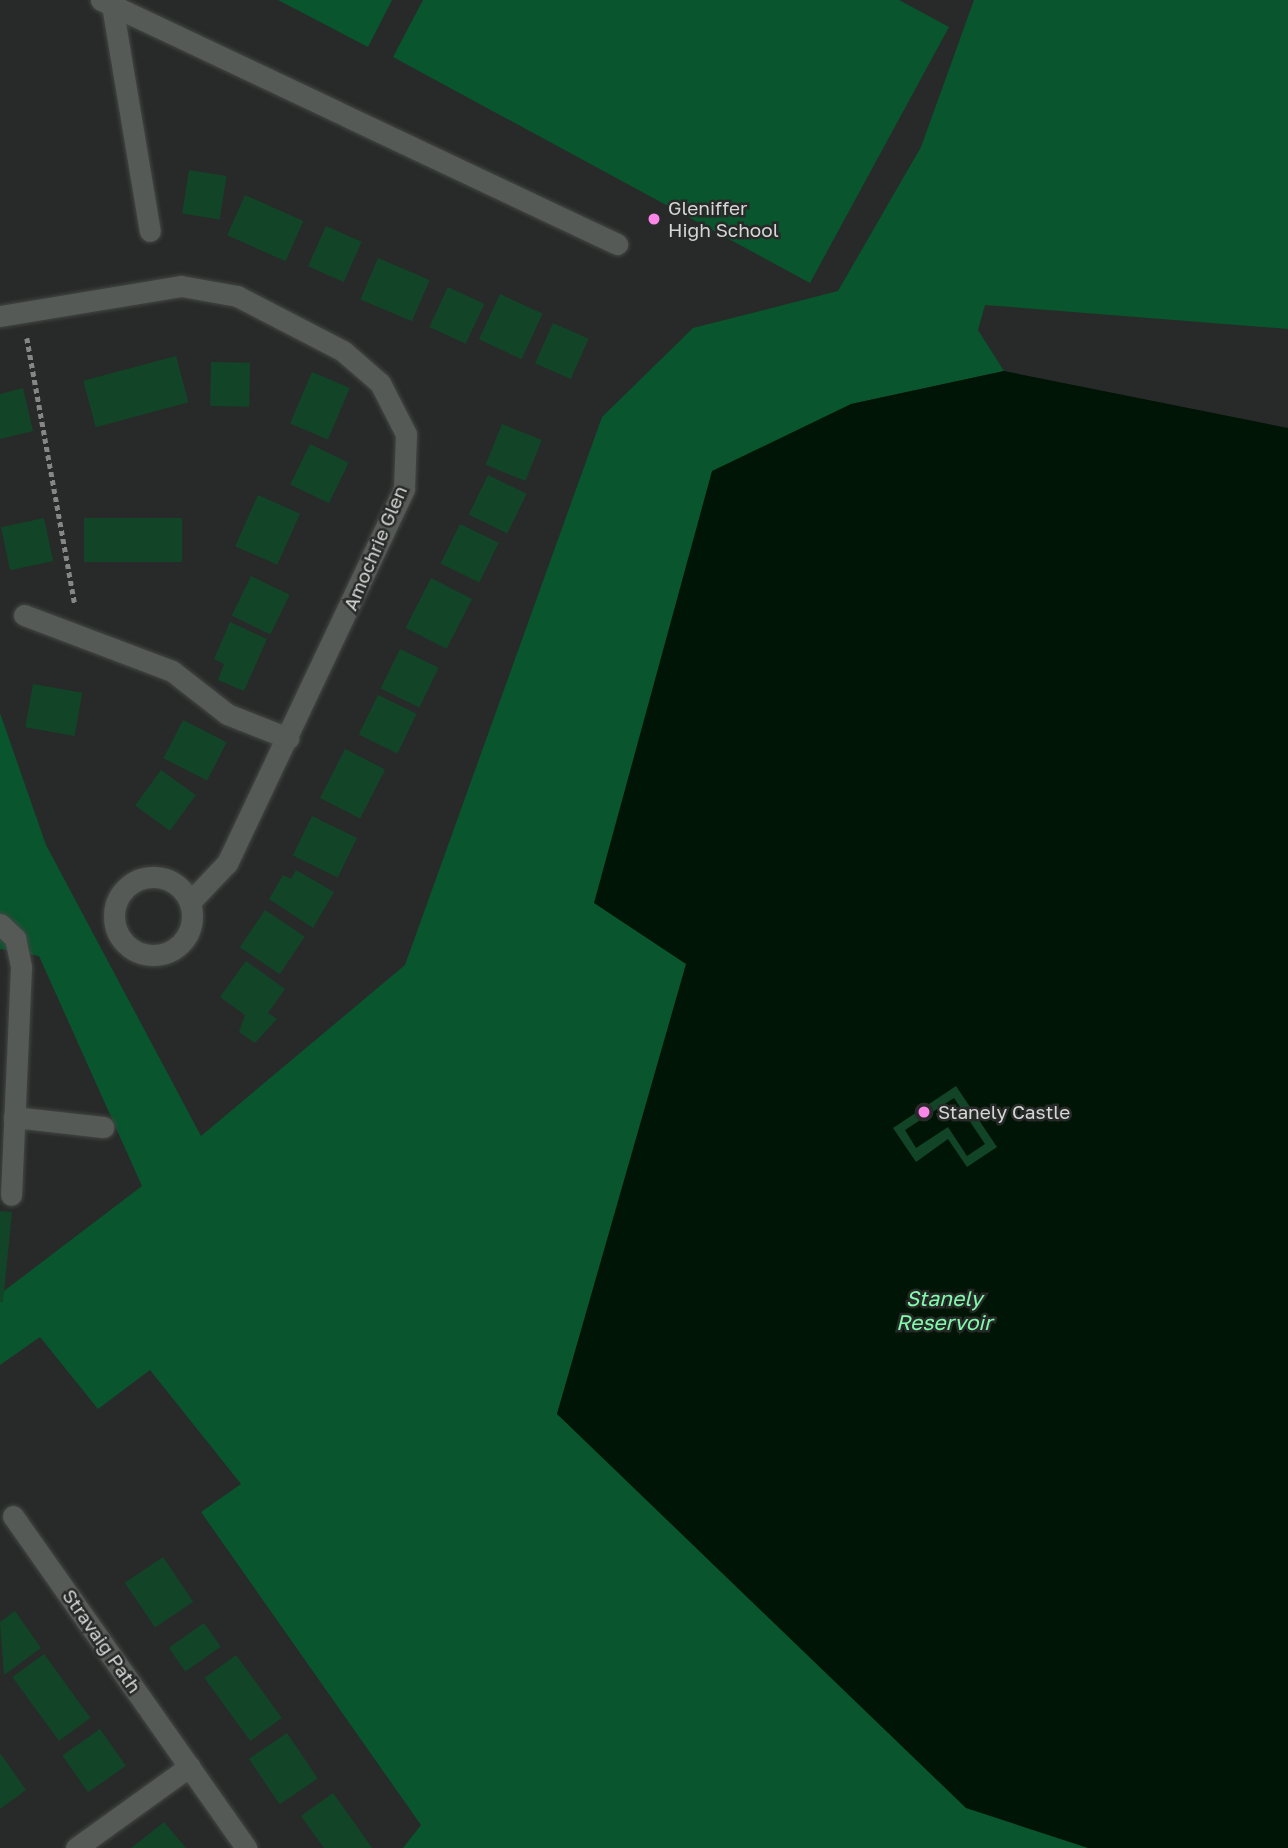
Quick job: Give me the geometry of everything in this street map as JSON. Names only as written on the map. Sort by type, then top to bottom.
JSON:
[{"type":"street","points":[[106,2],[150,231]]},
{"type":"street","points":[[106,2],[617,244]]},
{"type":"street","name":"Amochrie Glen","points":[[0,316],[23,316],[181,286],[237,296],[343,351],[380,383],[406,434],[404,489],[227,863],[190,902]]},
{"type":"street","points":[[24,615],[172,671],[227,714],[288,738]]},
{"type":"street","points":[[0,924],[15,938],[21,967],[11,1195]]},
{"type":"street","points":[[14,1117],[103,1127]]},
{"type":"street","name":"Stravaig Path","points":[[13,1516],[246,1848]]},
{"type":"street","points":[[76,1848],[190,1766]]},
{"type":"path","points":[[23,316],[81,636]]},
{"type":"green space","points":[[278,0],[392,0],[368,47]]},
{"type":"green space","points":[[423,0],[899,0],[949,27],[810,283],[393,57]]},
{"type":"green space","points":[[974,0],[1288,0],[1288,329],[985,305],[978,330],[1004,371],[851,404],[557,1414],[1088,1848],[403,1848],[421,1825],[201,1512],[241,1484],[150,1370],[98,1409],[40,1337],[0,1365],[0,1294],[142,1186],[39,956],[0,949],[0,713],[46,845],[201,1136],[405,965],[602,417],[693,328],[838,291],[921,147]]},
{"type":"water","name":"Stanely Reservoir","points":[[1004,371],[1288,428],[1288,1848],[1088,1848],[966,1808],[557,1414],[686,964],[594,903],[712,471],[851,404]]},
{"type":"building","points":[[189,170],[227,176],[220,219],[182,213]]},
{"type":"building","points":[[245,195],[303,221],[286,261],[227,235]]},
{"type":"building","points":[[326,226],[362,242],[344,282],[308,266]]},
{"type":"building","points":[[378,258],[430,280],[412,321],[360,299]]},
{"type":"building","points":[[448,287],[484,304],[466,344],[429,327]]},
{"type":"building","points":[[500,294],[543,314],[521,359],[479,339]]},
{"type":"building","points":[[553,323],[589,339],[571,379],[535,363]]},
{"type":"building","points":[[176,356],[188,402],[96,427],[83,381]]},
{"type":"building","points":[[211,362],[250,363],[249,407],[210,406]]},
{"type":"building","points":[[312,372],[350,388],[328,440],[290,424]]},
{"type":"building","points":[[23,388],[33,431],[0,439],[0,394]]},
{"type":"building","points":[[502,424],[542,440],[525,481],[486,465]]},
{"type":"building","points":[[310,444],[349,463],[329,503],[290,484]]},
{"type":"building","points":[[488,475],[527,494],[507,533],[469,515]]},
{"type":"building","points":[[258,495],[300,514],[277,565],[235,546]]},
{"type":"building","points":[[44,518],[53,561],[10,570],[1,527]]},
{"type":"building","points":[[84,518],[182,518],[182,562],[84,562]]},
{"type":"building","points":[[460,524],[499,543],[479,582],[441,564]]},
{"type":"building","points":[[251,576],[290,595],[270,634],[232,616]]},
{"type":"building","points":[[431,578],[472,599],[447,649],[406,628]]},
{"type":"building","points":[[230,622],[267,639],[244,691],[218,680],[224,664],[214,659]]},
{"type":"building","points":[[400,649],[439,668],[419,707],[381,689]]},
{"type":"building","points":[[33,684],[82,693],[75,736],[25,727]]},
{"type":"building","points":[[378,695],[417,714],[397,753],[359,735]]},
{"type":"building","points":[[183,720],[227,742],[207,781],[163,758]]},
{"type":"building","points":[[345,749],[385,769],[360,818],[320,798]]},
{"type":"building","points":[[161,770],[196,795],[170,831],[135,806]]},
{"type":"building","points":[[312,816],[357,838],[338,877],[293,856]]},
{"type":"building","points":[[296,870],[334,892],[313,928],[269,899],[283,875],[291,879]]},
{"type":"building","points":[[265,910],[305,937],[280,974],[240,947]]},
{"type":"building","points":[[246,961],[285,989],[268,1013],[277,1019],[255,1043],[239,1032],[245,1015],[220,997]]},
{"type":"building","name":"Stanely Castle","points":[[956,1086],[997,1147],[967,1167],[948,1139],[916,1162],[893,1128]],"holes":[[[954,1098],[985,1144],[967,1156],[948,1127],[916,1148],[905,1130]]]},
{"type":"building","points":[[0,1211],[12,1212],[3,1302],[0,1302]]},
{"type":"building","points":[[163,1557],[193,1602],[155,1627],[125,1583]]},
{"type":"building","points":[[15,1611],[41,1648],[4,1675],[0,1622]]},
{"type":"building","points":[[204,1623],[221,1647],[185,1671],[169,1648]]},
{"type":"building","points":[[44,1654],[90,1718],[59,1741],[12,1677]]},
{"type":"building","points":[[236,1655],[282,1718],[250,1741],[204,1678]]},
{"type":"building","points":[[100,1729],[126,1766],[88,1792],[62,1755]]},
{"type":"building","points":[[287,1733],[318,1779],[280,1804],[249,1759]]},
{"type":"building","points":[[0,1753],[26,1790],[0,1809]]},
{"type":"building","points":[[333,1793],[372,1848],[324,1848],[301,1816]]},
{"type":"building","points":[[164,1822],[186,1848],[131,1848]]},
{"type":"place","name":"Gleniffer High School","points":[[654,219]]},
{"type":"place","name":"Stanely Castle","points":[[924,1112]]}]
